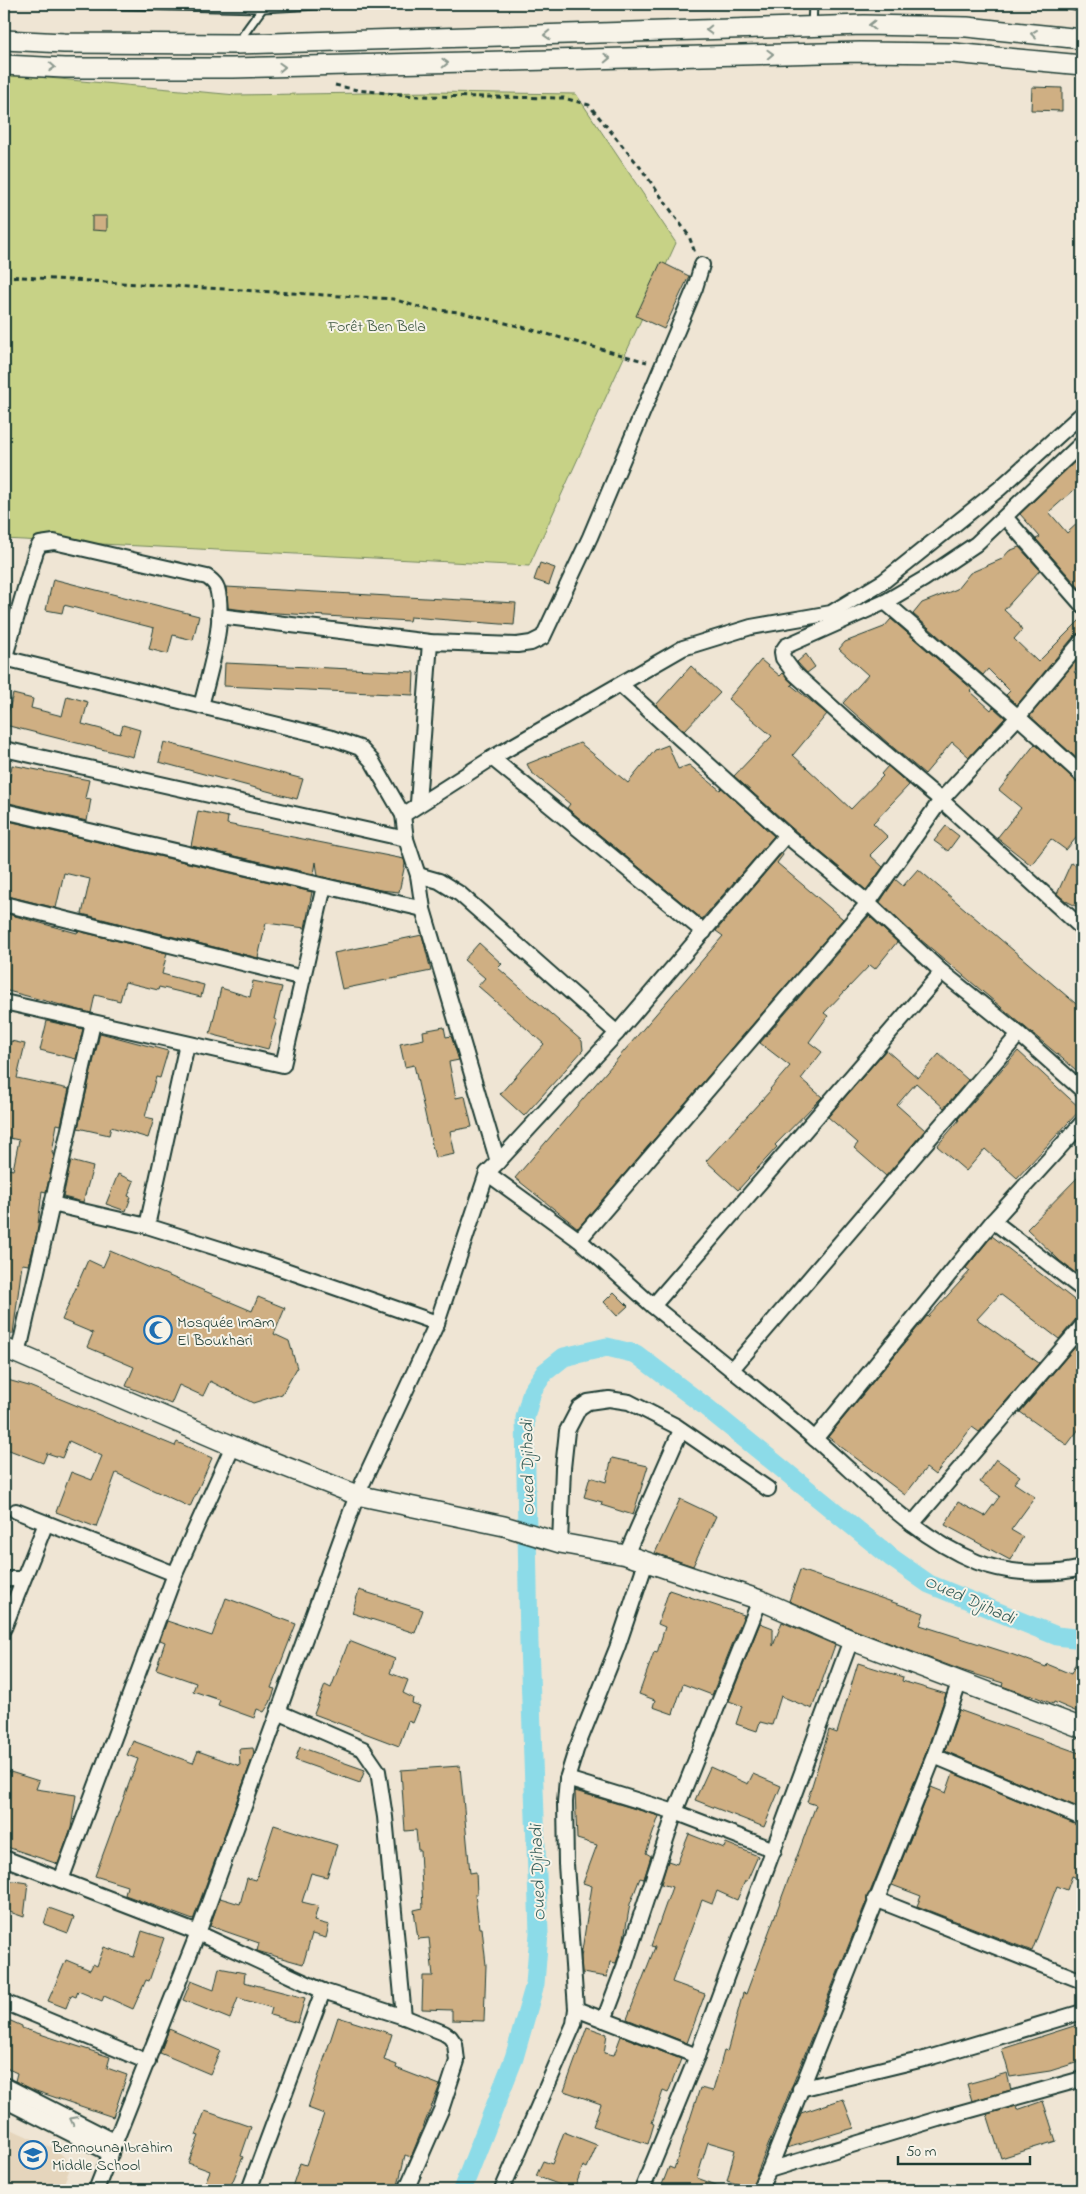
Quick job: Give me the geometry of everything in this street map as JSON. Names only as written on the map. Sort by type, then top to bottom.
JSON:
[{"type":"street","points":[[4,40],[64,43],[236,44],[915,25],[1082,39]]},
{"type":"street","points":[[812,27],[812,53]]},
{"type":"street","points":[[234,68],[236,44]]},
{"type":"street","points":[[4,65],[64,68],[234,68],[812,53],[953,54],[1082,65]]},
{"type":"street","points":[[219,616],[430,642],[517,645],[531,643],[543,637],[590,537],[695,288],[702,264]]},
{"type":"street","points":[[403,815],[492,758],[683,648],[751,627],[831,612],[884,581],[999,489],[1082,414]]},
{"type":"street","points":[[1082,443],[976,544],[924,580],[885,602],[786,646],[782,652],[794,673],[844,719],[942,800],[1082,928]]},
{"type":"street","points":[[1005,517],[1082,605]]},
{"type":"street","points":[[201,706],[215,651],[219,616],[217,588],[213,581],[207,577],[54,542],[40,544],[36,550],[4,659],[332,738],[360,748],[372,761],[403,815],[406,839],[418,875],[423,909],[498,1162]]},
{"type":"street","points":[[885,602],[1018,717],[1082,776]]},
{"type":"street","points":[[579,1240],[868,903],[942,800],[1018,717],[1082,641]]},
{"type":"street","points":[[418,804],[430,642]]},
{"type":"street","points":[[621,685],[786,835],[868,903],[942,972],[1080,1084]]},
{"type":"street","points":[[4,749],[406,839]]},
{"type":"street","points":[[492,758],[704,932]]},
{"type":"street","points":[[4,811],[423,909]]},
{"type":"street","points":[[96,2190],[198,1932],[357,1495],[437,1323],[487,1173],[617,1033],[786,835]]},
{"type":"street","points":[[418,875],[439,881],[460,894],[617,1033]]},
{"type":"street","points":[[5,1007],[93,1023],[284,1065],[324,886]]},
{"type":"street","points":[[4,904],[303,978]]},
{"type":"street","points":[[652,1306],[942,972]]},
{"type":"street","points":[[93,1023],[52,1204],[11,1352],[233,1446],[357,1495],[504,1526],[552,1541],[626,1555],[760,1600],[852,1640],[1082,1728]]},
{"type":"street","points":[[732,1369],[1018,1034]]},
{"type":"street","points":[[147,1226],[188,1044]]},
{"type":"street","points":[[815,1439],[993,1222],[1082,1123]]},
{"type":"street","points":[[487,1173],[579,1240],[652,1306],[732,1369],[931,1540],[979,1563],[1008,1570],[1042,1572],[1081,1567]]},
{"type":"street","points":[[52,1204],[147,1226],[268,1264],[437,1323]]},
{"type":"street","points":[[993,1222],[1082,1289]]},
{"type":"street","points":[[912,1524],[1082,1326]]},
{"type":"street","points":[[552,1541],[567,1431],[579,1408],[588,1402],[609,1400],[629,1402],[676,1426],[768,1490]]},
{"type":"street","points":[[626,1555],[681,1430]]},
{"type":"street","points":[[61,1880],[175,1574],[233,1446]]},
{"type":"street","points":[[16,1511],[175,1574]]},
{"type":"street","points":[[4,1628],[46,1523]]},
{"type":"street","points":[[502,2190],[574,2024],[576,2009],[566,1864],[565,1802],[567,1779],[576,1750],[617,1648],[646,1562]]},
{"type":"street","points":[[4,1579],[22,1579]]},
{"type":"street","points":[[604,2020],[675,1812],[760,1600]]},
{"type":"street","points":[[642,2190],[697,2056],[852,1640]]},
{"type":"street","points":[[759,2190],[769,2170],[934,1756],[960,1680]]},
{"type":"street","points":[[278,1712],[363,1749],[378,1771],[385,1817],[404,2017]]},
{"type":"street","points":[[934,1756],[1082,1818]]},
{"type":"street","points":[[567,1779],[675,1812],[774,1850]]},
{"type":"street","points":[[4,1858],[198,1932],[323,1991],[404,2017],[450,2037],[455,2044],[457,2061],[441,2110],[406,2190]]},
{"type":"street","points":[[875,1900],[1082,1981]]},
{"type":"street","points":[[249,2190],[323,1991]]},
{"type":"street","points":[[4,2002],[148,2062]]},
{"type":"street","points":[[576,2009],[697,2056]]},
{"type":"street","points":[[800,2089],[928,2058],[1082,2012]]},
{"type":"street","points":[[769,2170],[938,2118],[1082,2079]]},
{"type":"street","points":[[4,2085],[114,2148]]},
{"type":"street","points":[[4,2100],[114,2148]]},
{"type":"lane","points":[[84,4],[265,6],[336,4]]},
{"type":"lane","points":[[812,27],[813,4]]},
{"type":"lane","points":[[1062,4],[1082,7]]},
{"type":"lane","points":[[236,44],[265,6]]},
{"type":"path","points":[[333,84],[357,90],[416,96],[564,98],[589,105],[640,166],[689,236],[694,251],[702,264]]},
{"type":"path","points":[[4,276],[393,299],[425,309],[459,312],[522,327],[662,366]]},
{"type":"shaded area","name":"Bennouna Ibrahim Middle School","points":[[4,2126],[57,2150],[67,2160],[69,2171],[61,2190],[4,2190]]},
{"type":"green space","name":"Forêt Ben Bela","points":[[4,74],[236,95],[432,92],[576,94],[676,243],[529,566],[4,539]]},
{"type":"building","points":[[1032,87],[1062,88],[1062,111],[1031,110]]},
{"type":"building","points":[[92,216],[107,216],[107,231],[92,230]]},
{"type":"building","points":[[661,262],[689,276],[664,329],[636,316]]},
{"type":"building","points":[[1082,455],[1082,483],[1049,512],[1067,533],[1082,519],[1082,591],[1036,539],[1040,537],[1020,514]]},
{"type":"building","points":[[1019,547],[1040,570],[1004,610],[1018,623],[1022,630],[1014,639],[1038,662],[1082,618],[1082,632],[1075,635],[1017,705],[1006,695],[1010,691],[988,669],[983,675],[913,614],[922,603],[957,589],[970,573],[1002,559],[1009,551]]},
{"type":"building","points":[[540,563],[555,568],[549,585],[534,580]]},
{"type":"building","points":[[53,579],[199,616],[193,640],[173,635],[168,654],[149,649],[154,628],[64,605],[62,613],[46,610]]},
{"type":"building","points":[[226,587],[516,603],[514,625],[410,617],[409,621],[260,612],[228,608]]},
{"type":"building","points":[[891,619],[972,689],[970,691],[991,710],[993,707],[1005,718],[969,757],[952,742],[925,774],[843,703],[868,675],[839,649],[845,642],[884,627]]},
{"type":"building","points":[[806,654],[815,667],[807,673],[797,662]]},
{"type":"building","points":[[1082,654],[1082,663],[1074,672],[1082,680],[1082,763],[1030,716]]},
{"type":"building","points":[[761,660],[780,676],[783,673],[793,684],[791,685],[827,714],[793,755],[851,809],[883,776],[881,774],[888,766],[909,785],[873,823],[888,837],[870,855],[883,867],[866,890],[734,776],[772,736],[728,699]]},
{"type":"building","points":[[225,663],[414,672],[413,695],[224,686]]},
{"type":"building","points":[[691,666],[720,693],[684,731],[656,705]]},
{"type":"building","points":[[13,694],[33,699],[31,708],[62,716],[67,696],[88,702],[82,724],[120,734],[123,725],[140,730],[133,757],[5,725]]},
{"type":"building","points":[[164,742],[303,779],[297,799],[159,762]]},
{"type":"building","points":[[580,743],[628,783],[655,750],[668,745],[678,769],[689,765],[720,790],[722,788],[774,836],[702,919],[567,808],[570,804],[531,772],[527,764]]},
{"type":"building","points":[[1035,744],[1076,781],[1082,784],[1082,831],[1066,850],[1051,839],[1031,865],[997,838],[1021,808],[999,790]]},
{"type":"building","points":[[12,765],[89,780],[85,798],[91,799],[87,821],[5,802]]},
{"type":"building","points":[[198,811],[228,817],[227,824],[404,859],[405,864],[399,892],[380,890],[318,876],[316,862],[314,874],[191,846]]},
{"type":"building","points":[[4,820],[312,892],[305,928],[266,923],[258,958],[82,914],[90,879],[64,873],[56,908],[4,895]]},
{"type":"building","points":[[946,826],[959,836],[948,851],[934,841]]},
{"type":"building","points":[[782,853],[783,855],[777,863],[843,919],[578,1228],[515,1178],[723,936],[716,931]]},
{"type":"building","points":[[1071,863],[1082,868],[1082,909],[1057,894]]},
{"type":"building","points":[[918,869],[1082,1009],[1082,1075],[908,929],[880,902],[895,879],[903,886]]},
{"type":"building","points":[[4,913],[77,933],[78,931],[167,953],[162,974],[204,985],[201,997],[159,987],[158,990],[125,982],[120,1001],[95,995],[91,1013],[4,990]]},
{"type":"building","points":[[869,916],[897,942],[875,969],[870,965],[824,1013],[828,1016],[809,1042],[822,1052],[801,1079],[822,1097],[775,1145],[777,1147],[738,1190],[706,1161],[771,1090],[790,1066],[760,1043]]},
{"type":"building","points":[[422,935],[431,971],[342,989],[334,953]]},
{"type":"building","points":[[479,943],[502,964],[498,968],[582,1041],[583,1050],[524,1116],[500,1094],[544,1044],[478,986],[485,978],[464,960]]},
{"type":"building","points":[[253,981],[282,987],[274,1019],[277,1020],[268,1049],[210,1034],[221,988],[250,997]]},
{"type":"building","points":[[47,1021],[83,1029],[76,1059],[40,1050]]},
{"type":"building","points":[[444,1027],[446,1037],[451,1036],[459,1060],[449,1062],[456,1098],[465,1096],[472,1127],[450,1131],[455,1154],[435,1158],[414,1065],[405,1067],[400,1044],[424,1039],[423,1031]]},
{"type":"building","points":[[100,1033],[168,1051],[160,1078],[156,1077],[145,1117],[154,1119],[148,1138],[111,1127],[109,1135],[78,1128]]},
{"type":"building","points":[[11,1041],[25,1044],[17,1078],[69,1089],[61,1125],[57,1124],[52,1152],[54,1157],[46,1192],[42,1191],[37,1233],[29,1265],[22,1264],[13,1334],[4,1334],[4,1168],[13,1170],[19,1140],[4,1137],[4,1070]]},
{"type":"building","points":[[886,1050],[918,1078],[939,1054],[968,1080],[944,1108],[916,1083],[897,1105],[925,1130],[886,1176],[854,1148],[858,1143],[828,1117]]},
{"type":"building","points":[[1018,1051],[1081,1109],[1017,1178],[985,1149],[966,1171],[937,1146],[958,1119]]},
{"type":"building","points":[[71,1161],[93,1167],[83,1202],[63,1197]]},
{"type":"building","points":[[1082,1173],[1082,1278],[1060,1261],[1027,1229]]},
{"type":"building","points":[[118,1174],[134,1181],[128,1196],[131,1197],[126,1211],[106,1204]]},
{"type":"building","points":[[992,1236],[1082,1306],[1082,1317],[1075,1320],[1059,1339],[1000,1294],[977,1319],[1039,1363],[979,1432],[972,1427],[935,1475],[926,1468],[905,1495],[828,1437],[927,1316],[970,1271],[966,1268]]},
{"type":"building","name":"Mosquée Imam El Boukhari","points":[[110,1251],[252,1311],[258,1297],[285,1308],[274,1334],[289,1341],[297,1368],[282,1394],[253,1403],[210,1381],[203,1396],[179,1385],[171,1404],[126,1386],[134,1367],[87,1347],[93,1333],[62,1320],[88,1260],[103,1267]]},
{"type":"building","points":[[614,1292],[628,1306],[617,1316],[604,1302]]},
{"type":"building","points":[[1082,1339],[1082,1425],[1067,1445],[1020,1412]]},
{"type":"building","points":[[4,1379],[29,1386],[175,1446],[177,1442],[212,1458],[190,1507],[116,1473],[96,1527],[56,1512],[71,1472],[92,1480],[102,1456],[69,1441],[62,1458],[47,1453],[43,1463],[4,1448]]},
{"type":"building","points":[[612,1458],[648,1466],[633,1515],[601,1505],[602,1502],[584,1497],[590,1477],[606,1482]]},
{"type":"building","points":[[996,1459],[1020,1476],[1014,1483],[1035,1497],[1011,1530],[1023,1537],[1010,1560],[945,1525],[958,1502],[985,1516],[1000,1496],[980,1482]]},
{"type":"building","points":[[680,1499],[716,1516],[693,1566],[655,1553]]},
{"type":"building","points":[[800,1570],[924,1613],[920,1625],[1046,1667],[1047,1664],[1071,1674],[1082,1650],[1082,1714],[1054,1702],[1053,1704],[1002,1686],[1003,1683],[961,1670],[855,1630],[789,1601]]},
{"type":"building","points":[[359,1590],[423,1610],[415,1633],[352,1613]]},
{"type":"building","points":[[669,1590],[744,1615],[712,1695],[683,1684],[673,1714],[653,1707],[655,1700],[639,1694],[654,1652],[657,1653],[665,1627],[658,1624]]},
{"type":"building","points":[[226,1598],[296,1624],[271,1688],[275,1689],[270,1703],[264,1712],[257,1709],[254,1718],[218,1705],[220,1700],[193,1691],[196,1683],[156,1669],[165,1642],[160,1640],[167,1621],[212,1636]]},
{"type":"building","points":[[782,1622],[835,1645],[812,1709],[781,1696],[772,1725],[760,1722],[757,1731],[736,1724],[742,1706],[729,1701],[760,1623],[773,1628],[773,1646]]},
{"type":"building","points":[[349,1641],[395,1659],[390,1673],[408,1680],[403,1693],[413,1698],[412,1703],[420,1706],[413,1723],[408,1721],[399,1746],[314,1714],[325,1685],[331,1688]]},
{"type":"building","points":[[858,1663],[903,1677],[902,1681],[946,1694],[926,1753],[751,2188],[727,2181],[735,2150],[708,2142],[697,2178],[727,2190],[660,2190],[669,2167],[674,2169],[700,2088],[713,2091],[724,2051],[727,2052],[743,1993],[746,1994],[816,1805],[807,1802],[829,1730],[837,1733]]},
{"type":"building","points":[[959,1710],[1082,1754],[1082,1809],[945,1751]]},
{"type":"building","points":[[133,1741],[193,1763],[198,1751],[240,1766],[239,1749],[253,1748],[254,1754],[193,1920],[125,1895],[127,1886],[95,1876],[138,1759],[127,1755]]},
{"type":"building","points":[[300,1747],[365,1770],[360,1783],[295,1760]]},
{"type":"building","points":[[460,1766],[470,1873],[476,1872],[477,1894],[475,1894],[479,1928],[482,1928],[486,1965],[484,2021],[452,2020],[452,2010],[422,2009],[423,1976],[433,1976],[429,1938],[418,1939],[414,1910],[423,1908],[420,1850],[418,1850],[416,1830],[405,1831],[401,1770]]},
{"type":"building","points":[[710,1767],[748,1784],[753,1774],[781,1786],[764,1827],[695,1800]]},
{"type":"building","points":[[4,1770],[39,1781],[36,1789],[76,1795],[71,1828],[58,1864],[4,1846]]},
{"type":"building","points":[[953,1773],[1082,1827],[1082,1880],[1072,1876],[1067,1890],[1057,1886],[1032,1951],[917,1906],[921,1896],[892,1885],[931,1787],[946,1793]]},
{"type":"building","points":[[575,1791],[659,1816],[646,1853],[651,1856],[644,1879],[640,1878],[630,1904],[624,1938],[616,1963],[610,1962],[607,1977],[582,1973],[581,1957],[592,1886],[583,1883],[597,1845],[577,1839]]},
{"type":"building","points":[[274,1825],[337,1845],[327,1877],[311,1873],[302,1902],[318,1906],[314,1921],[329,1925],[326,1938],[312,1934],[303,1964],[257,1951],[259,1943],[210,1926],[220,1898],[240,1904],[247,1878],[256,1880]]},
{"type":"building","points":[[689,1834],[724,1848],[726,1843],[758,1856],[737,1900],[717,1891],[712,1904],[702,1900],[672,1982],[705,1994],[687,2043],[627,2019],[655,1947],[651,1946],[672,1887],[661,1884],[668,1861],[677,1864]]},
{"type":"building","points":[[6,1880],[28,1883],[24,1917],[4,1910]]},
{"type":"building","points":[[49,1908],[74,1917],[68,1933],[44,1924]]},
{"type":"building","points":[[142,1931],[164,1938],[149,1981],[146,1980],[133,2009],[104,1996],[102,2001],[78,1991],[76,1997],[71,1995],[66,2008],[48,2001],[66,1960],[90,1970],[93,1964],[97,1966],[104,1947],[134,1957]]},
{"type":"building","points":[[219,1968],[245,1973],[244,1982],[305,1998],[298,2023],[270,2015],[272,2008],[238,1998],[230,2019],[183,2000],[191,1981],[214,1990]]},
{"type":"building","points":[[338,2017],[392,2034],[384,2060],[397,2065],[396,2068],[440,2085],[411,2157],[405,2155],[397,2190],[291,2190],[300,2163],[306,2165],[324,2114],[308,2108]]},
{"type":"building","points":[[4,2018],[22,2026],[22,2028],[110,2057],[107,2068],[127,2075],[113,2117],[36,2091],[15,2081],[17,2073],[4,2067]]},
{"type":"building","points":[[1077,2025],[1082,2042],[1082,2061],[1050,2071],[1010,2077],[1002,2049]]},
{"type":"building","points":[[587,2027],[607,2034],[604,2053],[614,2055],[621,2036],[681,2059],[668,2093],[663,2091],[652,2123],[654,2124],[648,2144],[593,2126],[601,2104],[564,2091]]},
{"type":"building","points":[[169,2029],[220,2051],[210,2074],[160,2053]]},
{"type":"building","points":[[1007,2073],[1011,2090],[972,2101],[967,2084]]},
{"type":"building","points":[[843,2099],[854,2128],[787,2148],[801,2113]]},
{"type":"building","points":[[1043,2101],[1056,2141],[1001,2158],[987,2114],[1016,2106],[1017,2110]]},
{"type":"building","points":[[205,2111],[251,2127],[241,2156],[243,2157],[229,2190],[202,2190],[210,2171],[188,2163],[199,2136],[196,2135]]},
{"type":"building","points":[[564,2132],[597,2145],[587,2168],[583,2166],[574,2190],[536,2176],[543,2161],[552,2164]]},
{"type":"waterway","name":"Oued Djihadi","points":[[462,2190],[514,2058],[535,1984],[539,1933],[529,1643],[525,1418],[532,1391],[545,1372],[564,1357],[607,1347],[636,1354],[706,1407],[892,1558],[929,1584],[1057,1636],[1082,1639]]},
{"type":"place","name":"Mosquée Imam El Boukhari","points":[[158,1330]]},
{"type":"place","name":"Bennouna Ibrahim Middle School","points":[[33,2155]]}]
